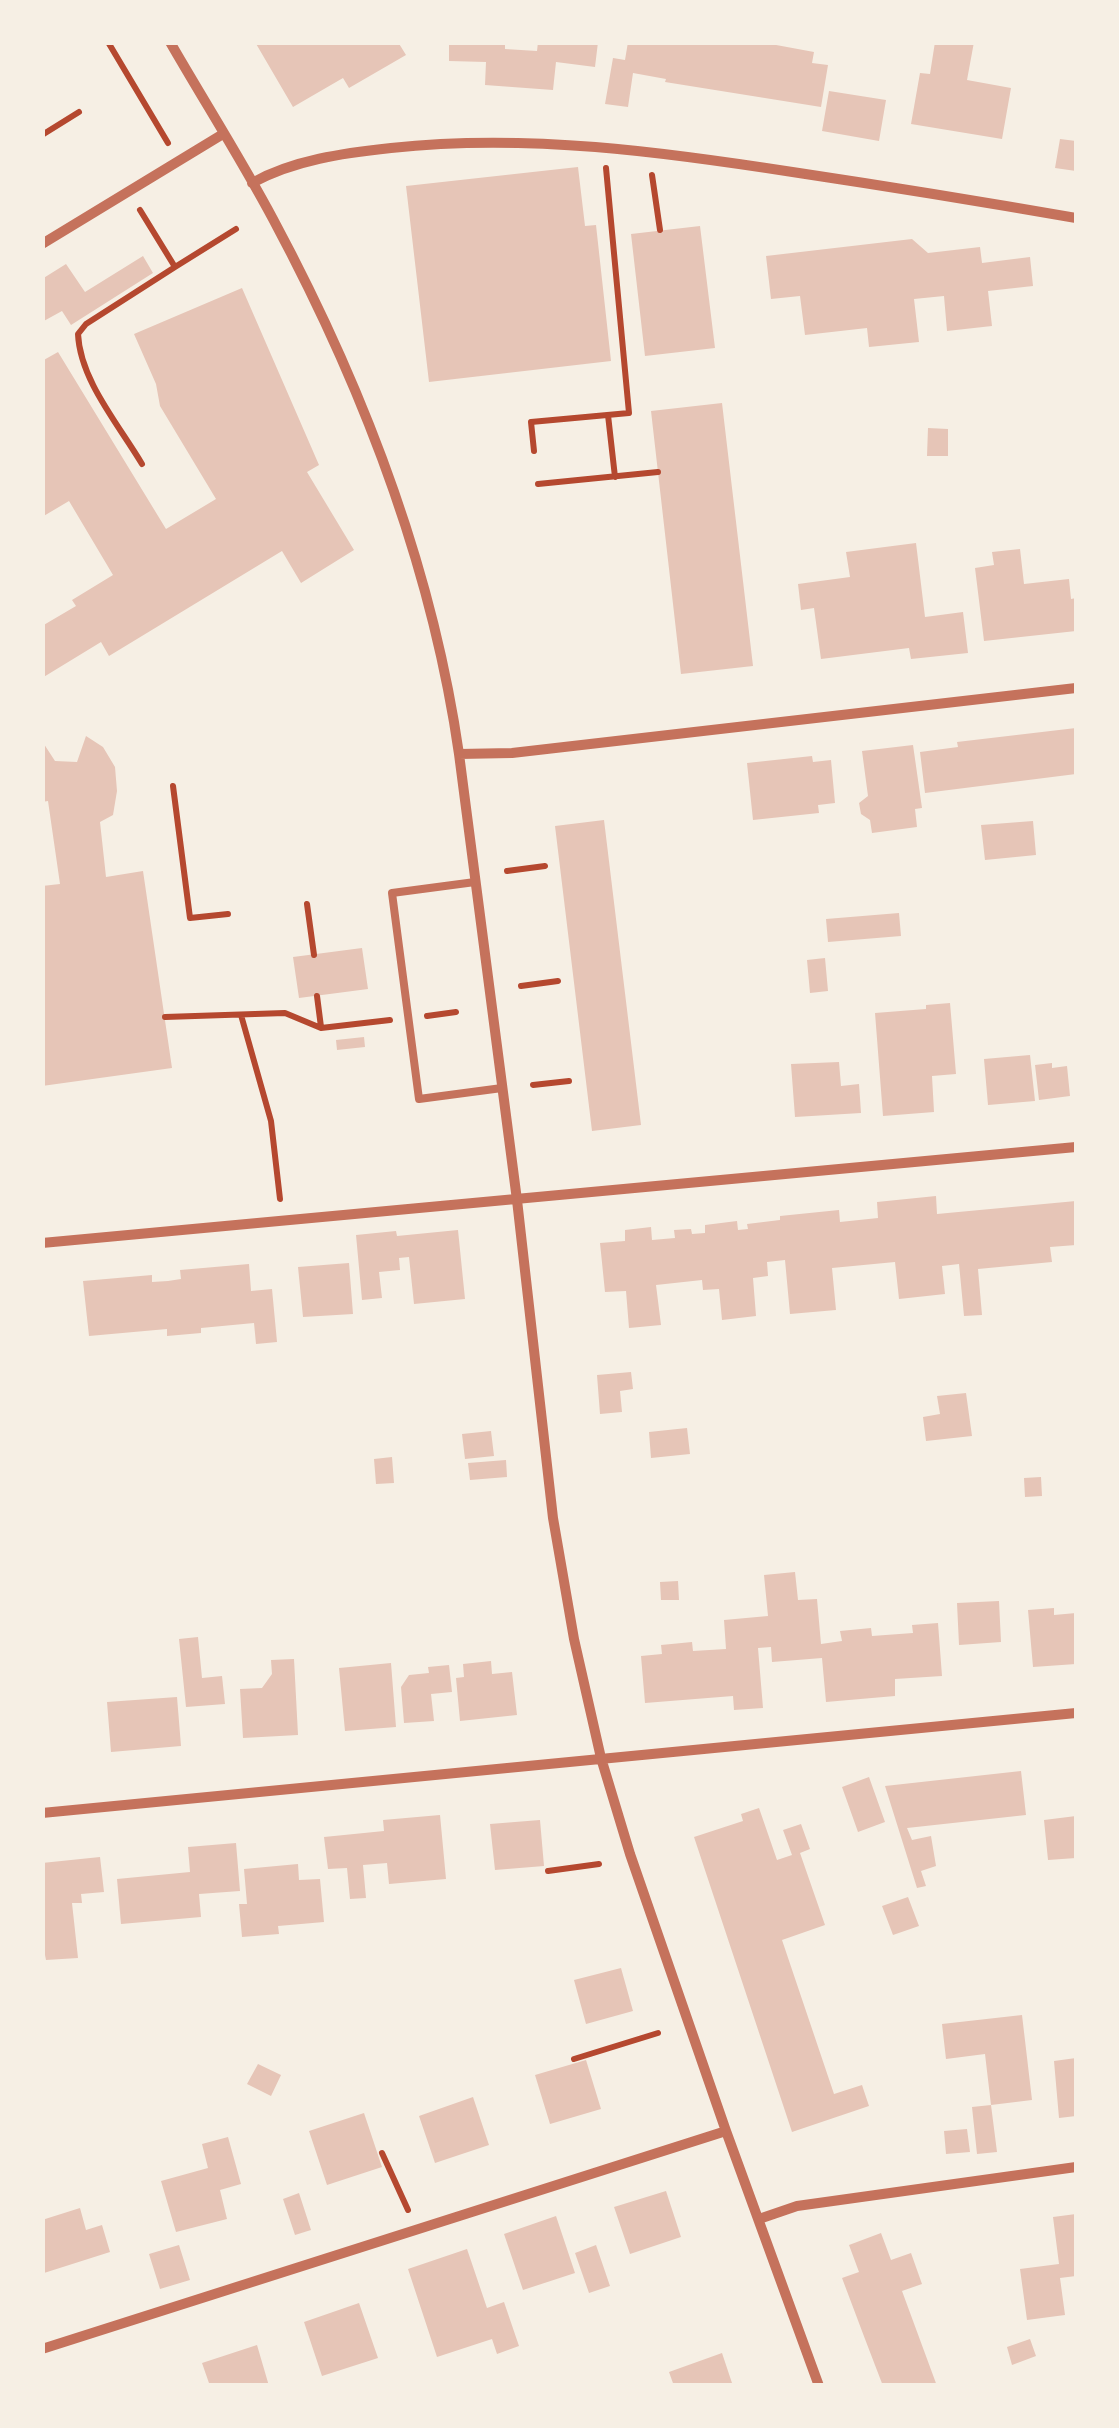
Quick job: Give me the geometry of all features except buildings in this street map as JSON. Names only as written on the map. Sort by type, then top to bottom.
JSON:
[{"type":"street","points":[[170,42],[252,184],[329,333],[387,472],[410,543],[441,655],[459,754],[518,1200],[553,1518],[574,1639],[601,1758],[630,1854],[819,2386]]},
{"type":"street","points":[[42,244],[223,134]]},
{"type":"street","points":[[252,184],[286,168],[363,151],[428,144],[514,142],[684,155],[1076,218]]},
{"type":"street","points":[[459,754],[532,751],[1076,688]]},
{"type":"street","points":[[42,1244],[1076,1147]]},
{"type":"street","points":[[42,1814],[1076,1712]]},
{"type":"street","points":[[42,2348],[726,2130]]},
{"type":"street","points":[[758,2219],[797,2206],[1076,2167]]},
{"type":"lane","points":[[475,882],[392,893],[420,1098],[502,1088]]},
{"type":"path","points":[[108,42],[180,160]]},
{"type":"path","points":[[42,135],[79,112]]},
{"type":"path","points":[[534,451],[530,422],[629,413],[606,166]]},
{"type":"path","points":[[652,174],[660,230]]},
{"type":"path","points":[[129,192],[175,266]]},
{"type":"path","points":[[142,464],[90,378],[78,353],[78,334],[86,324],[236,228]]},
{"type":"path","points":[[608,415],[615,477]]},
{"type":"path","points":[[538,484],[658,472]]},
{"type":"path","points":[[173,786],[190,918],[228,914]]},
{"type":"path","points":[[507,871],[546,866]]},
{"type":"path","points":[[307,904],[314,955]]},
{"type":"path","points":[[521,986],[558,981]]},
{"type":"path","points":[[317,996],[322,1028]]},
{"type":"path","points":[[165,1017],[285,1014],[322,1028],[409,1018]]},
{"type":"path","points":[[241,1015],[271,1122],[282,1220]]},
{"type":"path","points":[[533,1085],[570,1081]]},
{"type":"path","points":[[548,1871],[599,1864]]},
{"type":"path","points":[[574,2058],[658,2033]]},
{"type":"path","points":[[382,2152],[414,2230]]}]
